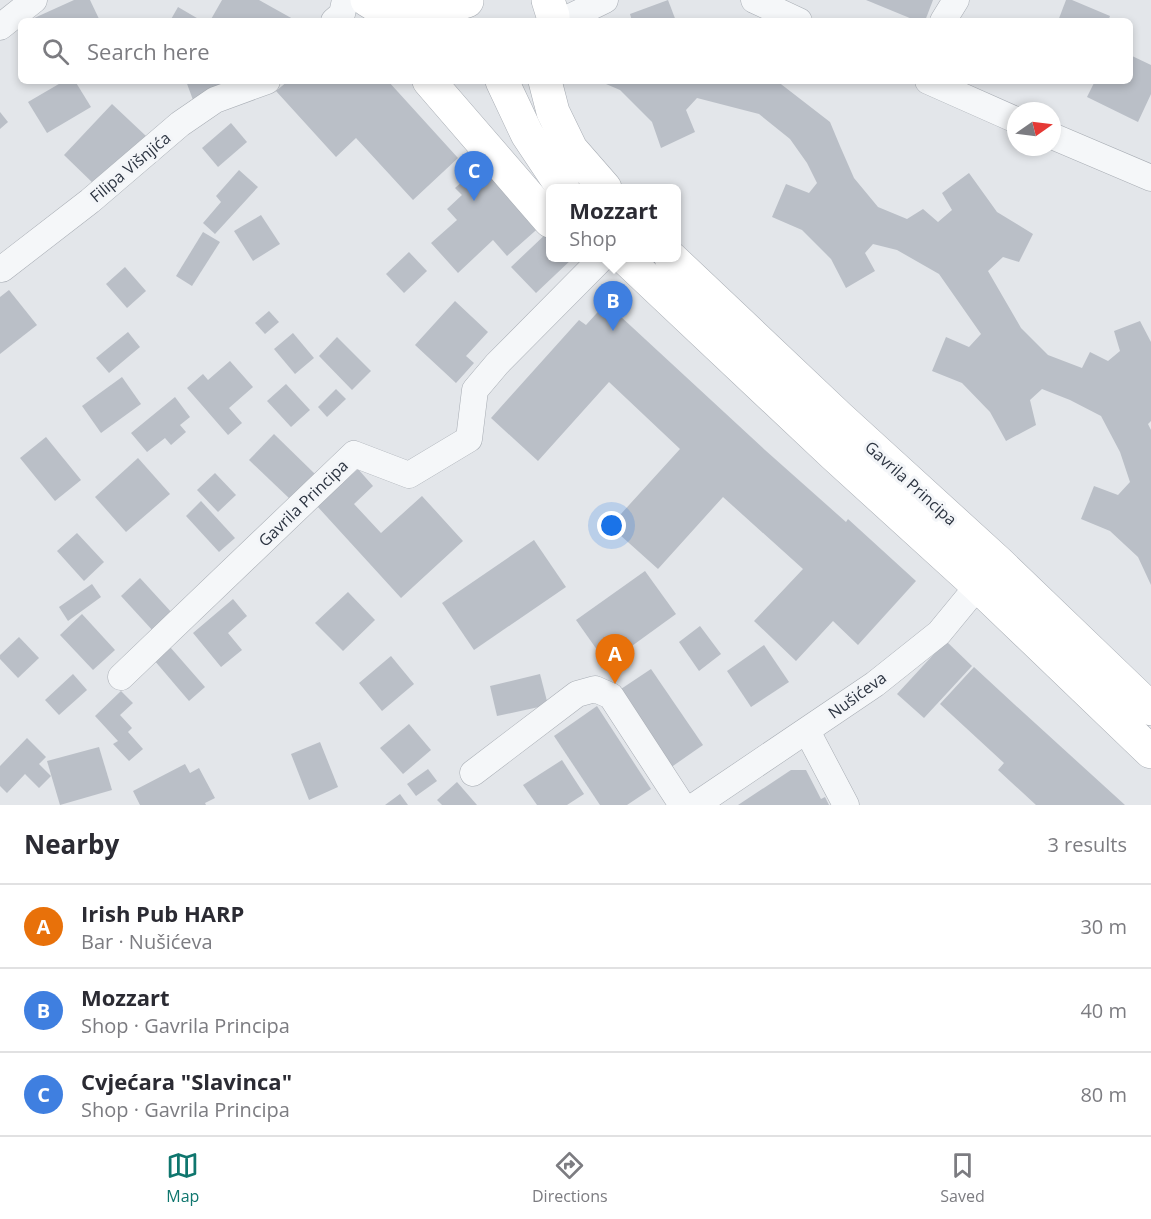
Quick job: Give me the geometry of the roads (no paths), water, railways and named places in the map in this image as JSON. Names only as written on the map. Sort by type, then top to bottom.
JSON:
[{"type":"main road","points":[[359,0],[374,18]]},
{"type":"main road","points":[[367,0],[396,18]]},
{"type":"main road","points":[[400,0],[447,7],[467,0]]},
{"type":"main road","points":[[463,18],[467,0]]},
{"type":"main road","points":[[548,0],[553,18]]},
{"type":"main road","points":[[432,84],[546,216]]},
{"type":"main road","points":[[503,84],[527,134],[560,184]]},
{"type":"main road","points":[[546,84],[553,112],[571,149],[601,184]]},
{"type":"main road","name":"Gavrila Principa","points":[[629,262],[834,455],[988,574],[1151,709]]},
{"type":"main road","name":"Gavrila Principa","points":[[675,262],[830,409],[1148,744]]},
{"type":"street","points":[[0,27],[34,0]]},
{"type":"street","points":[[337,18],[342,14],[345,0]]},
{"type":"street","points":[[568,18],[605,0]]},
{"type":"street","points":[[754,0],[793,18]]},
{"type":"street","points":[[945,18],[957,0]]},
{"type":"street","name":"Filipa Višnjića","points":[[2,269],[90,201],[180,124],[215,100],[259,84]]},
{"type":"street","points":[[935,84],[1007,116]]},
{"type":"street","points":[[1061,140],[1151,178]]},
{"type":"street","name":"Gavrila Principa","points":[[121,676],[354,454],[409,475],[469,440],[475,390],[497,364],[598,262]]},
{"type":"street","name":"Nušićeva","points":[[696,805],[874,684],[939,633],[988,574]]},
{"type":"street","points":[[473,773],[577,694],[595,689],[611,696],[682,805]]},
{"type":"street","points":[[807,731],[846,805]]},
{"type":"place","name":"Cvjećara \"Slavinca\"","points":[[474,201]]},
{"type":"place","name":"Mozzart","points":[[613,331]]},
{"type":"place","name":"Irish Pub HARP","points":[[615,684]]}]
